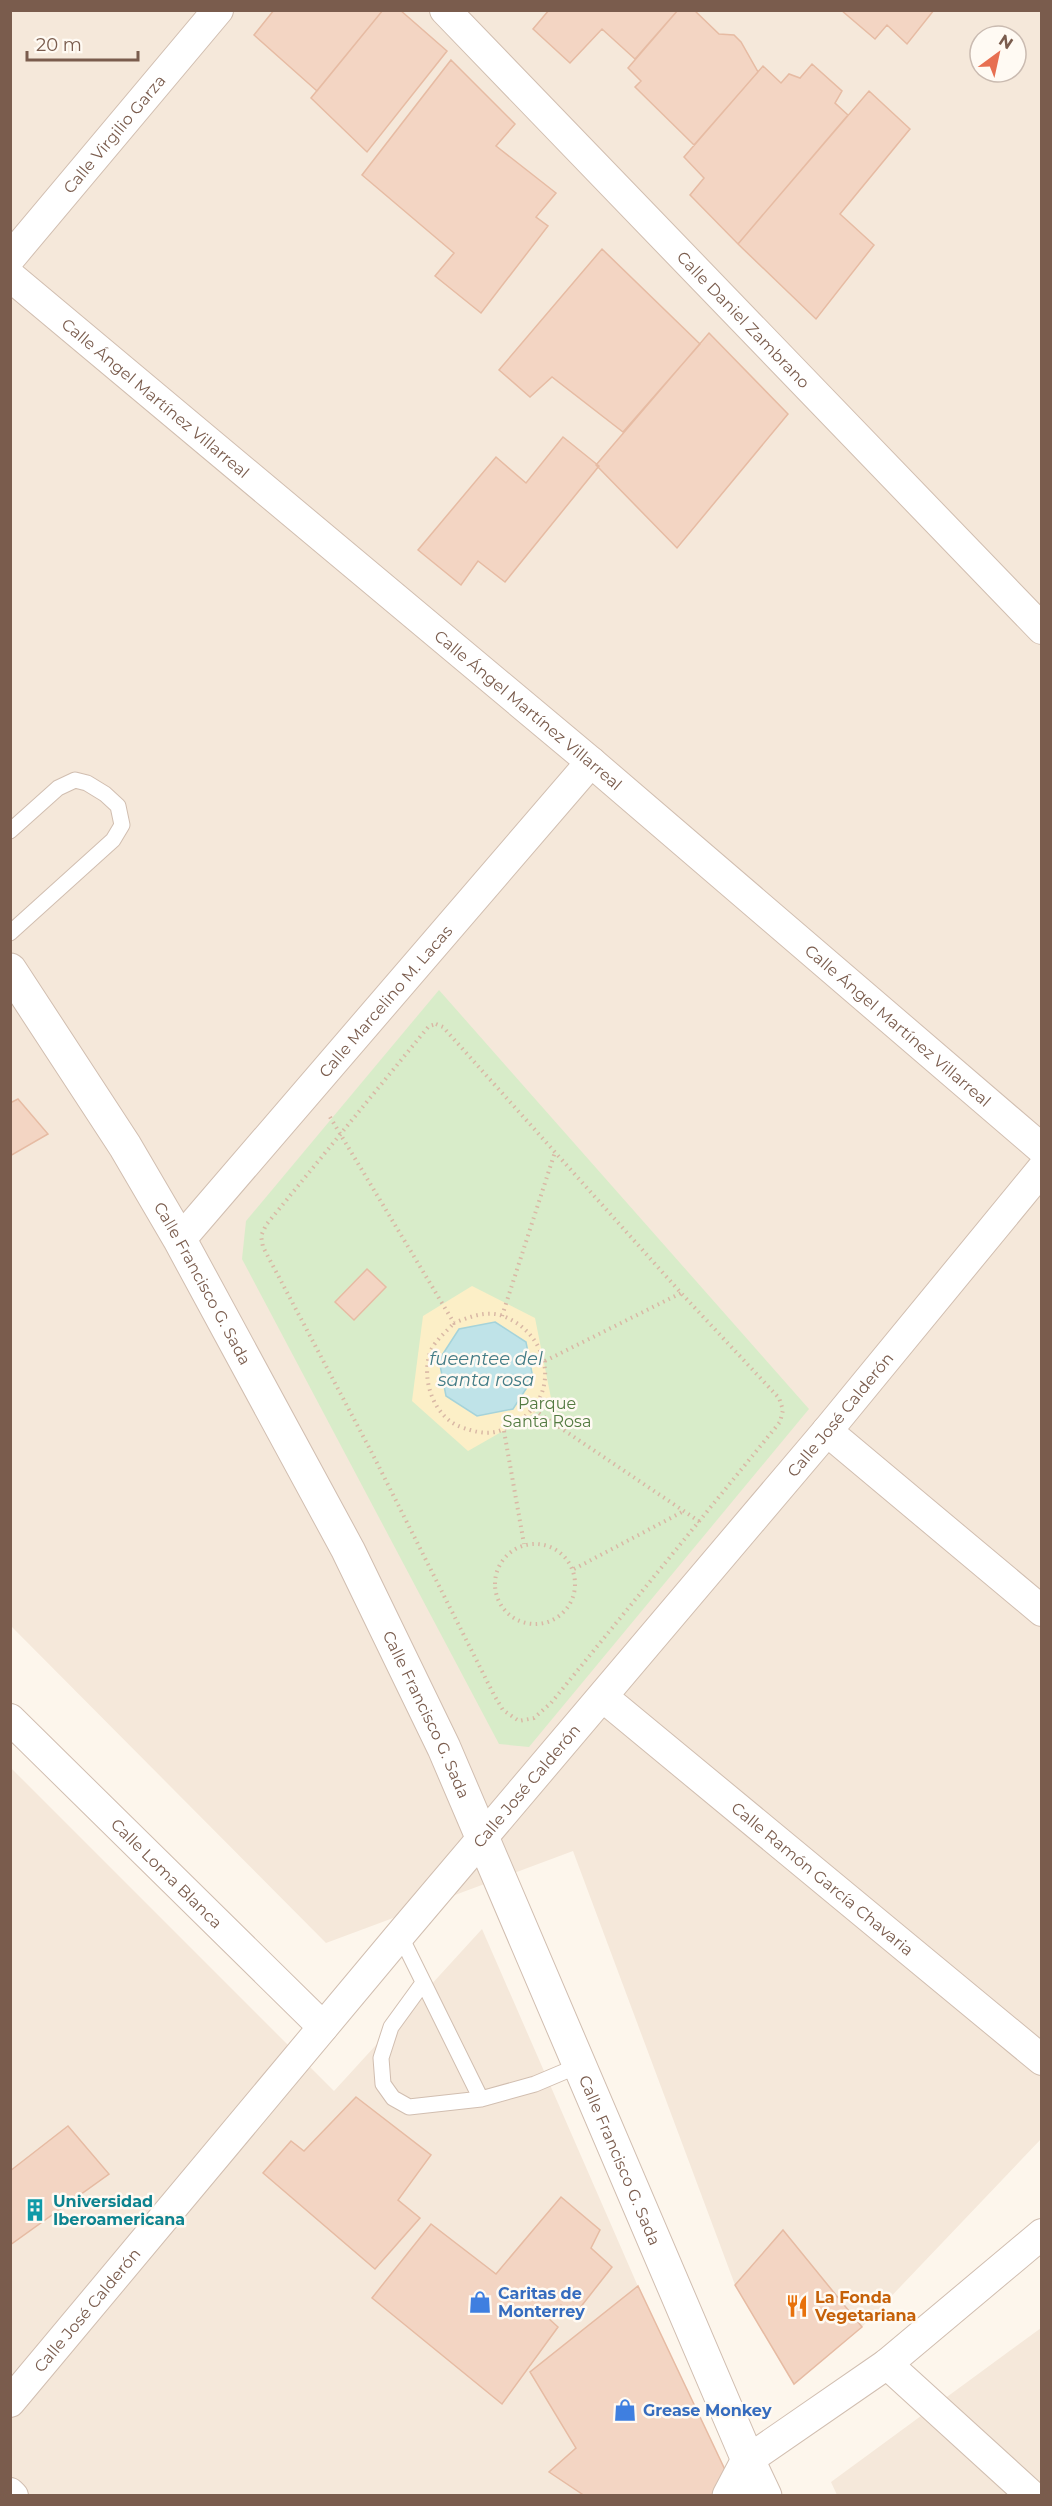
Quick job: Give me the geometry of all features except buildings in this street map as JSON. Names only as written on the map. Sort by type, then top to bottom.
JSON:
[{"type":"street","name":"Calle Virgilio Garza","points":[[10,258],[218,10]]},
{"type":"street","name":"Calle Daniel Zambrano","points":[[445,10],[1041,629]]},
{"type":"street","name":"Calle Ángel Martínez Villarreal","points":[[10,276],[591,762],[1041,1149]]},
{"type":"street","name":"Calle Marcelino M. Lacas","points":[[180,1240],[591,762]]},
{"type":"street","name":"Calle Francisco G. Sada","points":[[10,970],[125,1146],[180,1240],[348,1550],[444,1748],[747,2460],[765,2496]]},
{"type":"street","name":"Calle José Calderón","points":[[10,2402],[481,1838],[827,1431],[1041,1169]]},
{"type":"street","points":[[827,1431],[1041,1611]]},
{"type":"street","name":"Calle Ramón García Chavaria","points":[[603,1697],[1041,2060]]},
{"type":"street","name":"Calle Loma Blanca","points":[[10,1719],[323,2027]]},
{"type":"street","points":[[729,2496],[747,2460],[887,2364],[1041,2234]]},
{"type":"street","points":[[887,2364],[1032,2496]]},
{"type":"lane","points":[[10,831],[58,788],[75,780],[87,783],[105,794],[118,806],[122,825],[113,840],[10,933]]},
{"type":"lane","points":[[400,1935],[481,2099]]},
{"type":"lane","points":[[423,1983],[391,2027],[381,2058],[383,2084],[393,2098],[409,2107],[481,2099],[535,2084],[580,2065]]},
{"type":"path","points":[[436,1024],[443,1027],[681,1293],[779,1398],[783,1410],[780,1422],[700,1522],[551,1703],[534,1718],[519,1721],[503,1710],[373,1455],[263,1247],[261,1236],[266,1225],[340,1132],[429,1026],[436,1024]]},
{"type":"path","points":[[310,1087],[340,1132],[454,1323]]},
{"type":"path","points":[[502,1316],[555,1152]]},
{"type":"path","points":[[545,1361],[681,1293]]},
{"type":"path","points":[[475,1315],[502,1316],[529,1333],[545,1361],[546,1382],[534,1410],[504,1431],[480,1434],[453,1424],[435,1406],[426,1377],[431,1349],[454,1323],[475,1315]]},
{"type":"path","points":[[534,1410],[732,1544]]},
{"type":"path","points":[[504,1431],[524,1544]]},
{"type":"path","points":[[573,1569],[684,1511]]},
{"type":"path","points":[[543,1543],[561,1552],[573,1569],[576,1583],[574,1597],[557,1619],[530,1625],[513,1620],[501,1608],[493,1581],[506,1554],[524,1544],[543,1543]]},
{"type":"shaded area","points":[[10,11],[1041,11],[1041,2139],[862,2327],[794,2384],[735,2285],[573,1851],[326,1943],[11,1626]]},
{"type":"shaded area","points":[[10,1767],[334,2091],[482,1929],[729,2495],[11,2495]]},
{"type":"shaded area","points":[[1041,2328],[1041,2495],[837,2495],[831,2482]]},
{"type":"green space","name":"Parque Santa Rosa","points":[[439,990],[809,1409],[529,1747],[499,1744],[242,1259],[246,1221]]},
{"type":"sand","points":[[472,1286],[535,1318],[552,1403],[468,1451],[412,1401],[423,1316]]},
{"type":"water","name":"fueentee del santa rosa","points":[[495,1322],[526,1342],[533,1378],[513,1409],[477,1416],[446,1396],[439,1360],[459,1329]]},
{"type":"place","name":"Universidad Iberoamericana","points":[[35,2210]]},
{"type":"place","name":"Caritas de Monterrey","points":[[480,2302]]},
{"type":"place","name":"La Fonda Vegetariana","points":[[797,2306]]},
{"type":"place","name":"Grease Monkey","points":[[625,2410]]}]
